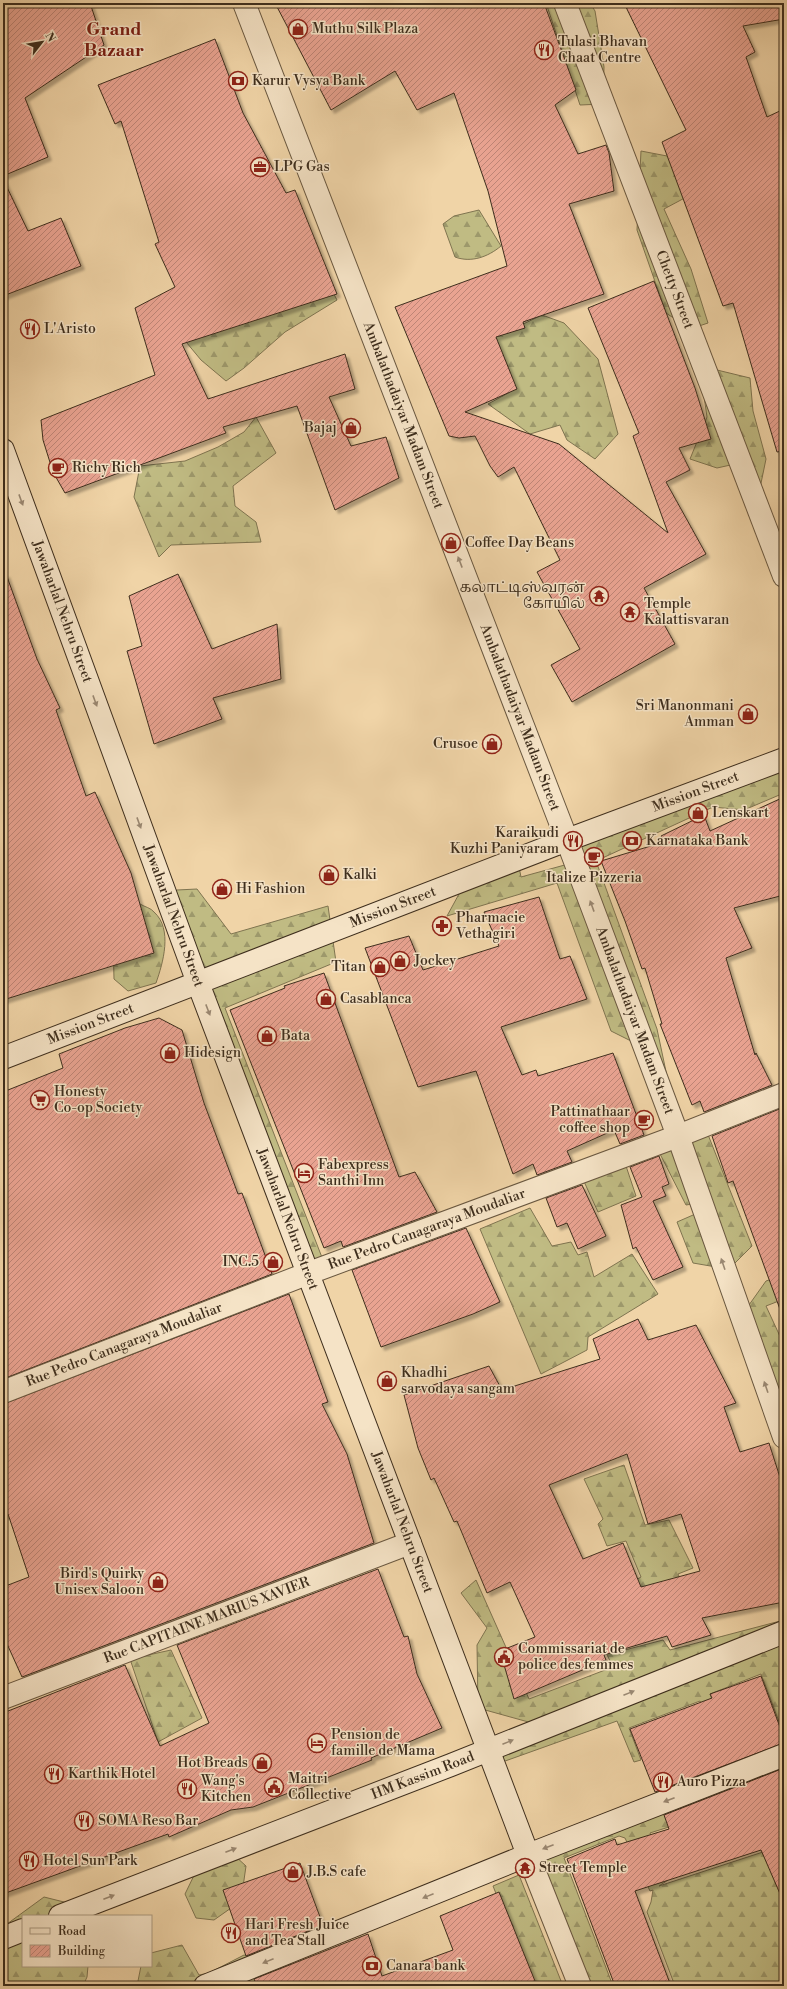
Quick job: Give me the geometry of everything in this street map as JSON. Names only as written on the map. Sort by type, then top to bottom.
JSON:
[{"type":"street","name":"Ambalathadaiyar Madam Street","points":[[244,3],[568,840],[678,1136],[784,1437]]},
{"type":"street","name":"Chetty Street","points":[[565,3],[784,576]]},
{"type":"street","name":"Jawaharlal Nehru Street","points":[[3,450],[198,983],[309,1273],[488,1750],[580,1986]]},
{"type":"street","name":"Mission Street","points":[[3,1058],[568,840],[784,759]]},
{"type":"street","name":"Rue Pedro Canagaraya Moudaliar","points":[[3,1392],[309,1273],[678,1136],[784,1094]]},
{"type":"street","name":"Rue CAPITAINE MARIUS XAVIER","points":[[3,1698],[410,1543]]},
{"type":"street","name":"HM Kassim Road","points":[[63,1915],[488,1750],[784,1632]]},
{"type":"street","points":[[205,1986],[528,1855],[784,1755]]},
{"type":"street","points":[[3,1938],[22,1930]]},
{"type":"green space","points":[[546,3],[590,3],[595,11],[604,67],[603,104],[580,105]]},
{"type":"green space","points":[[641,151],[667,156],[724,177],[664,209],[691,269],[708,323],[690,329],[666,313],[637,230]]},
{"type":"green space","points":[[479,210],[501,246],[491,253],[479,258],[461,259],[455,257],[443,224],[454,216]]},
{"type":"green space","points":[[318,264],[337,300],[285,332],[244,368],[226,381],[201,360],[177,331]]},
{"type":"green space","points":[[542,315],[564,323],[598,359],[618,434],[595,459],[567,440],[560,425],[530,434],[488,404],[510,392],[496,337]]},
{"type":"green space","points":[[717,370],[750,378],[753,411],[766,459],[760,488],[735,464],[717,468],[690,459],[707,417],[702,382]]},
{"type":"green space","points":[[256,417],[276,453],[233,486],[235,506],[256,522],[261,542],[171,545],[159,557],[134,497],[140,466],[185,461],[218,447],[244,432]]},
{"type":"green space","points":[[784,764],[784,793],[744,810],[713,807],[596,861],[657,1029],[675,1114],[575,843]]},
{"type":"green space","points":[[518,862],[521,877],[572,863],[637,1044],[611,1031],[557,883],[447,916],[465,883]]},
{"type":"green space","points":[[197,889],[231,934],[328,906],[336,962],[225,1008],[323,1260],[309,1265],[168,893],[177,890]]},
{"type":"green space","points":[[140,904],[151,909],[160,919],[165,937],[165,946],[156,983],[128,991],[114,979],[113,938],[116,913]]},
{"type":"green space","points":[[705,1127],[752,1246],[729,1269],[681,1136]]},
{"type":"green space","points":[[676,1138],[699,1203],[686,1205],[658,1150],[625,1163],[636,1196],[598,1212],[581,1175]]},
{"type":"green space","points":[[530,1208],[552,1246],[571,1242],[578,1255],[587,1252],[594,1277],[632,1254],[658,1294],[588,1337],[587,1350],[541,1374],[480,1229]]},
{"type":"green space","points":[[700,1212],[722,1268],[693,1263],[677,1222]]},
{"type":"green space","points":[[784,1275],[784,1299],[766,1306],[784,1345],[784,1424],[744,1312],[766,1281]]},
{"type":"green space","points":[[624,1465],[645,1525],[669,1520],[693,1568],[678,1574],[682,1583],[603,1608],[621,1651],[663,1640],[670,1650],[784,1620],[784,1629],[532,1723],[478,1708],[477,1645],[487,1628],[461,1593],[476,1580],[529,1699],[613,1667],[585,1610],[641,1577],[626,1541],[607,1546],[598,1524],[603,1519],[584,1479]]},
{"type":"green space","points":[[784,1634],[784,1735],[761,1674],[710,1694],[718,1717],[709,1722],[700,1701],[629,1728],[641,1760],[634,1762],[617,1721],[494,1765],[489,1750]]},
{"type":"green space","points":[[171,1650],[202,1718],[158,1742],[130,1659]]},
{"type":"green space","points":[[784,1757],[784,1795],[776,1793],[650,1833],[668,1880],[659,1886],[766,1851],[784,1903],[784,1986],[675,1986],[647,1912],[651,1902],[653,1890],[650,1891],[625,1838],[619,1836],[564,1858],[613,1986],[584,1986],[531,1856]]},
{"type":"green space","points":[[223,1845],[246,1866],[241,1901],[214,1920],[196,1918],[185,1894],[201,1861]]},
{"type":"green space","points":[[519,1875],[563,1986],[533,1986],[493,1886]]},
{"type":"green space","points":[[44,1897],[68,1903],[74,1915],[22,1915],[22,1967],[88,1967],[87,1977],[83,1986],[4,1986],[3,1930],[7,1924]]},
{"type":"green space","points":[[182,1945],[199,1975],[209,1973],[244,1955],[305,1967],[255,1986],[137,1986],[141,1967],[152,1967],[152,1953]]},
{"type":"building","points":[[3,3],[90,3],[104,45],[25,98],[48,157],[3,176]]},
{"type":"building","points":[[275,3],[544,3],[576,90],[555,105],[578,154],[606,145],[609,153],[614,191],[569,204],[604,294],[523,322],[525,328],[496,337],[517,389],[465,412],[559,444],[668,533],[633,436],[639,433],[588,308],[654,281],[695,388],[711,439],[679,448],[690,470],[666,482],[706,554],[644,588],[675,644],[572,702],[551,665],[580,649],[537,572],[560,560],[514,467],[498,477],[490,466],[475,436],[459,438],[449,436],[395,307],[507,266],[488,191],[454,93],[417,110],[395,71],[331,110]]},
{"type":"building","points":[[624,3],[784,3],[784,19],[743,26],[755,52],[746,57],[767,117],[784,109],[784,451],[777,452],[733,303],[723,306],[662,142],[686,130]]},
{"type":"building","points":[[215,39],[243,113],[286,193],[295,190],[337,294],[182,344],[208,399],[345,354],[355,389],[329,397],[351,446],[386,437],[399,478],[335,510],[297,406],[223,427],[226,433],[65,493],[53,472],[43,440],[41,420],[155,375],[135,308],[175,287],[155,244],[159,242],[121,121],[115,124],[98,85]]},
{"type":"building","points":[[3,179],[28,231],[61,218],[81,266],[3,296]]},
{"type":"building","points":[[6,574],[37,659],[60,708],[56,710],[86,796],[95,792],[131,873],[154,953],[3,1000],[3,575]]},
{"type":"building","points":[[178,574],[212,649],[277,624],[281,679],[213,698],[222,719],[154,744],[127,651],[142,646],[129,596]]},
{"type":"building","points":[[784,797],[784,895],[734,908],[752,948],[726,958],[755,1055],[756,1053],[772,1085],[704,1112],[700,1101],[692,1105],[660,1024],[662,1024],[645,968],[642,969],[601,861],[664,842],[661,836],[704,815],[710,831]]},
{"type":"building","points":[[539,897],[560,959],[570,956],[587,999],[501,1027],[522,1075],[536,1070],[538,1076],[613,1053],[644,1135],[620,1144],[614,1130],[567,1151],[572,1162],[537,1175],[533,1164],[513,1174],[476,1071],[418,1087],[365,948],[409,936],[423,970],[499,946],[484,912]]},
{"type":"building","points":[[324,973],[399,1177],[415,1172],[437,1212],[343,1247],[341,1241],[324,1248],[230,1010],[285,988],[284,986]]},
{"type":"building","points":[[159,1018],[182,1030],[204,1103],[238,1194],[242,1193],[272,1274],[3,1379],[3,1092],[63,1068],[59,1054],[125,1028]]},
{"type":"building","points":[[782,1108],[784,1111],[784,1312],[781,1312],[733,1181],[728,1183],[712,1136]]},
{"type":"building","points":[[659,1156],[669,1184],[662,1187],[666,1196],[653,1201],[683,1267],[653,1280],[636,1247],[633,1249],[621,1205],[642,1197],[630,1167]]},
{"type":"building","points":[[582,1185],[606,1236],[578,1249],[567,1223],[557,1227],[546,1198]]},
{"type":"building","points":[[466,1228],[500,1302],[473,1314],[381,1347],[352,1270]]},
{"type":"building","points":[[289,1294],[328,1402],[322,1404],[347,1454],[374,1543],[22,1677],[3,1635],[3,1587],[29,1577],[8,1514],[3,1516],[3,1404]]},
{"type":"building","points":[[638,1319],[648,1340],[696,1325],[736,1403],[724,1407],[740,1452],[769,1443],[784,1490],[784,1602],[702,1618],[711,1635],[672,1647],[667,1636],[604,1655],[606,1660],[514,1699],[500,1651],[535,1637],[510,1582],[487,1593],[457,1521],[454,1522],[434,1478],[431,1480],[418,1448],[404,1395],[489,1366],[502,1390],[600,1359],[593,1339]],"holes":[[[627,1454],[648,1524],[681,1514],[700,1571],[641,1587],[623,1543],[583,1559],[549,1485]]]},
{"type":"building","points":[[378,1569],[404,1637],[408,1636],[417,1674],[442,1728],[371,1758],[372,1760],[253,1807],[231,1810],[169,1837],[168,1834],[3,1894],[3,1713],[125,1665],[160,1746],[209,1723],[177,1645]]},
{"type":"building","points":[[761,1676],[784,1738],[784,1743],[655,1792],[630,1729],[712,1698],[710,1694]]},
{"type":"building","points":[[784,1768],[784,1903],[761,1850],[635,1891],[671,1986],[615,1986],[567,1859],[615,1839],[617,1845],[669,1829],[664,1815]]},
{"type":"building","points":[[300,1863],[323,1925],[246,1956],[223,1890]]},
{"type":"building","points":[[499,1892],[537,1986],[257,1986],[254,1979],[368,1934],[382,1976],[453,1950],[440,1916]]},
{"type":"place","name":"Muthu Silk Plaza","points":[[298,29]]},
{"type":"place","name":"Tulasi Bhavan Chaat Centre","points":[[544,50]]},
{"type":"place","name":"Karur Vysya Bank","points":[[238,81]]},
{"type":"place","name":"LPG Gas","points":[[260,167]]},
{"type":"place","name":"L'Aristo","points":[[30,329]]},
{"type":"place","name":"Bajaj","points":[[351,428]]},
{"type":"place","name":"Richy Rich","points":[[58,468]]},
{"type":"place","name":"Coffee Day Beans","points":[[451,543]]},
{"type":"place","name":"கலாட்டிஸ்வரன் கோயில்","points":[[599,596]]},
{"type":"place","name":"Temple Kalattisvaran","points":[[630,612]]},
{"type":"place","name":"Sri Manonmani Amman","points":[[748,714]]},
{"type":"place","name":"Crusoe","points":[[492,744]]},
{"type":"place","name":"Lenskart","points":[[698,813]]},
{"type":"place","name":"Karaikudi Kuzhi Paniyaram","points":[[573,841]]},
{"type":"place","name":"Karnataka Bank","points":[[632,841]]},
{"type":"place","name":"Italize Pizzeria","points":[[594,857]]},
{"type":"place","name":"Kalki","points":[[329,875]]},
{"type":"place","name":"Hi Fashion","points":[[222,889]]},
{"type":"place","name":"Pharmacie Vethagiri","points":[[442,926]]},
{"type":"place","name":"Jockey","points":[[400,961]]},
{"type":"place","name":"Titan","points":[[380,967]]},
{"type":"place","name":"Casablanca","points":[[326,999]]},
{"type":"place","name":"Bata","points":[[267,1036]]},
{"type":"place","name":"Hidesign","points":[[170,1053]]},
{"type":"place","name":"Honesty Co-op Society","points":[[40,1100]]},
{"type":"place","name":"Pattinathaar coffee shop","points":[[644,1120]]},
{"type":"place","name":"Fabexpress Santhi Inn","points":[[304,1173]]},
{"type":"place","name":"INC.5","points":[[273,1262]]},
{"type":"place","name":"Khadhi sarvodaya sangam","points":[[387,1381]]},
{"type":"place","name":"Bird's Quirky Unisex Saloon","points":[[158,1582]]},
{"type":"place","name":"Commissariat de police des femmes","points":[[504,1657]]},
{"type":"place","name":"Pension de famille de Mama","points":[[317,1743]]},
{"type":"place","name":"Hot Breads","points":[[262,1763]]},
{"type":"place","name":"Karthik Hotel","points":[[54,1774]]},
{"type":"place","name":"Auro Pizza","points":[[663,1782]]},
{"type":"place","name":"Maitri Collective","points":[[274,1787]]},
{"type":"place","name":"Wang's Kitchen","points":[[187,1789]]},
{"type":"place","name":"SOMA Reso Bar","points":[[84,1821]]},
{"type":"place","name":"Hotel Sun Park","points":[[29,1861]]},
{"type":"place","name":"Street Temple","points":[[525,1868]]},
{"type":"place","name":"J.B.S cafe","points":[[293,1872]]},
{"type":"place","name":"Hari Fresh Juice and Tea Stall","points":[[231,1933]]},
{"type":"place","name":"Canara bank","points":[[372,1966]]},
{"type":"district","name":"Grand Bazaar","points":[[114,39]]}]
